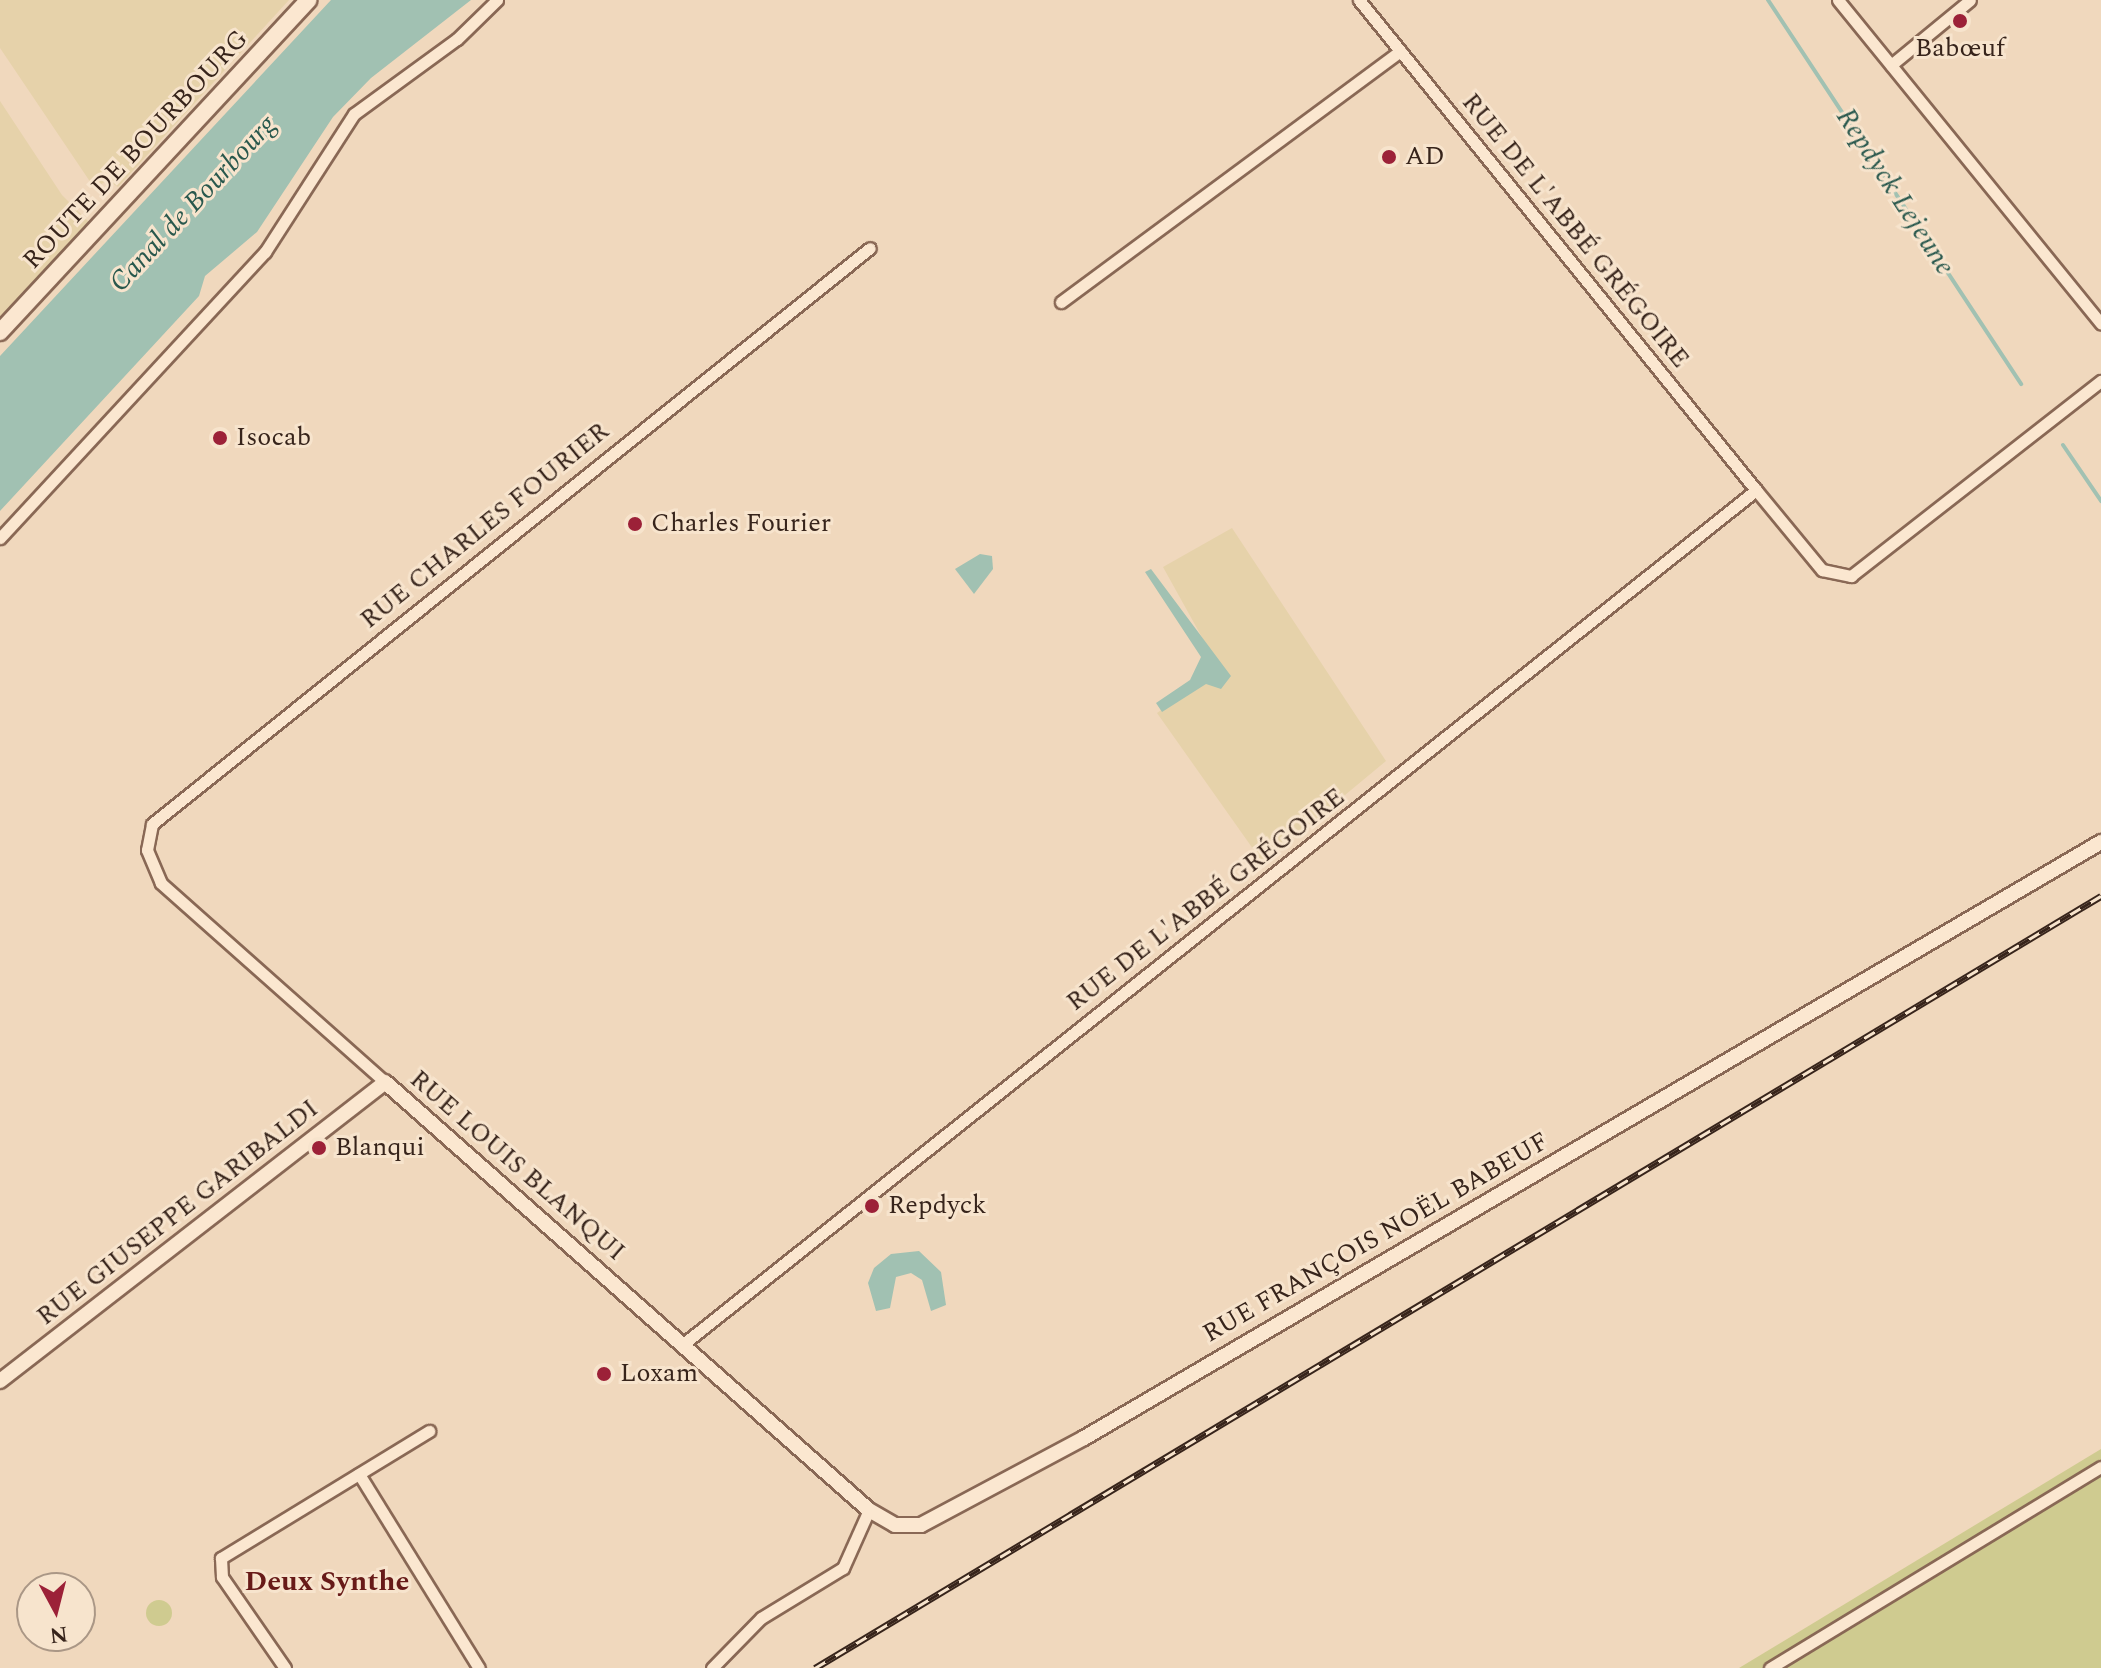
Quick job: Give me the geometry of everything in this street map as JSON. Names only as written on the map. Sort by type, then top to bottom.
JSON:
[{"type":"main road","name":"ROUTE DE BOURBOURG","points":[[0,332],[308,0]]},
{"type":"street","points":[[0,538],[265,252],[354,114],[457,39],[497,0]]},
{"type":"street","name":"RUE DE L'ABBÉ GRÉGOIRE","points":[[1359,0],[1822,570],[1851,576],[2101,381]]},
{"type":"street","points":[[1891,65],[1970,0]]},
{"type":"street","points":[[1841,2],[2101,324]]},
{"type":"street","points":[[1061,302],[1400,51]]},
{"type":"street","name":"RUE CHARLES FOURIER","points":[[147,850],[152,824],[175,800],[870,248]]},
{"type":"street","name":"RUE DE L'ABBÉ GRÉGOIRE","points":[[682,1345],[1756,490]]},
{"type":"street","name":"RUE FRANÇOIS NOËL BABEUF","points":[[869,1510],[901,1526],[941,1517],[2101,842]]},
{"type":"street","name":"RUE LOUIS BLANQUI","points":[[147,850],[165,887],[869,1510]]},
{"type":"street","name":"RUE GIUSEPPE GARIBALDI","points":[[0,1381],[385,1082]]},
{"type":"street","points":[[285,1668],[222,1577],[219,1562],[429,1431]]},
{"type":"street","points":[[1770,1668],[2101,1467]]},
{"type":"street","points":[[359,1474],[479,1668]]},
{"type":"street","points":[[712,1668],[761,1618],[843,1568],[869,1510]]},
{"type":"shaded area","points":[[0,0],[289,0],[118,187],[107,180],[95,189],[0,48]]},
{"type":"shaded area","points":[[0,101],[62,195],[90,223],[0,317]]},
{"type":"shaded area","points":[[1232,528],[1386,761],[1263,863],[1157,713],[1219,668],[1163,567]]},
{"type":"shaded area","points":[[2101,1449],[2101,1668],[1739,1668],[1990,1516]]},
{"type":"shaded area","points":[[159,1600],[168,1604],[172,1613],[168,1622],[159,1626],[150,1622],[146,1613],[150,1604]]},
{"type":"water","name":"Canal de Bourbourg","points":[[331,0],[471,0],[371,78],[333,117],[257,232],[205,276],[199,296],[0,511],[0,356]]},
{"type":"water","points":[[980,554],[992,556],[993,569],[974,594],[955,569]]},
{"type":"water","points":[[1151,569],[1231,676],[1221,689],[1206,684],[1162,712],[1156,703],[1190,680],[1201,657],[1145,572]]},
{"type":"water","points":[[919,1251],[941,1272],[946,1305],[931,1311],[922,1280],[911,1273],[896,1277],[890,1308],[876,1311],[868,1283],[874,1268],[891,1254]]},
{"type":"waterway","name":"Repdyck Lejeune","points":[[1768,0],[2021,384]]},
{"type":"waterway","name":"Repdyck Lejeune","points":[[2063,445],[2101,501]]},
{"type":"railway","points":[[815,1668],[2101,896]]},
{"type":"place","name":"Babœuf","points":[[1960,21]]},
{"type":"place","name":"AD","points":[[1389,157]]},
{"type":"place","name":"Isocab","points":[[220,438]]},
{"type":"place","name":"Charles Fourier","points":[[635,524]]},
{"type":"place","name":"Blanqui","points":[[319,1148]]},
{"type":"place","name":"Repdyck","points":[[872,1206]]},
{"type":"place","name":"Loxam","points":[[604,1374]]},
{"type":"district","name":"Deux Synthe","points":[[327,1582]]}]
